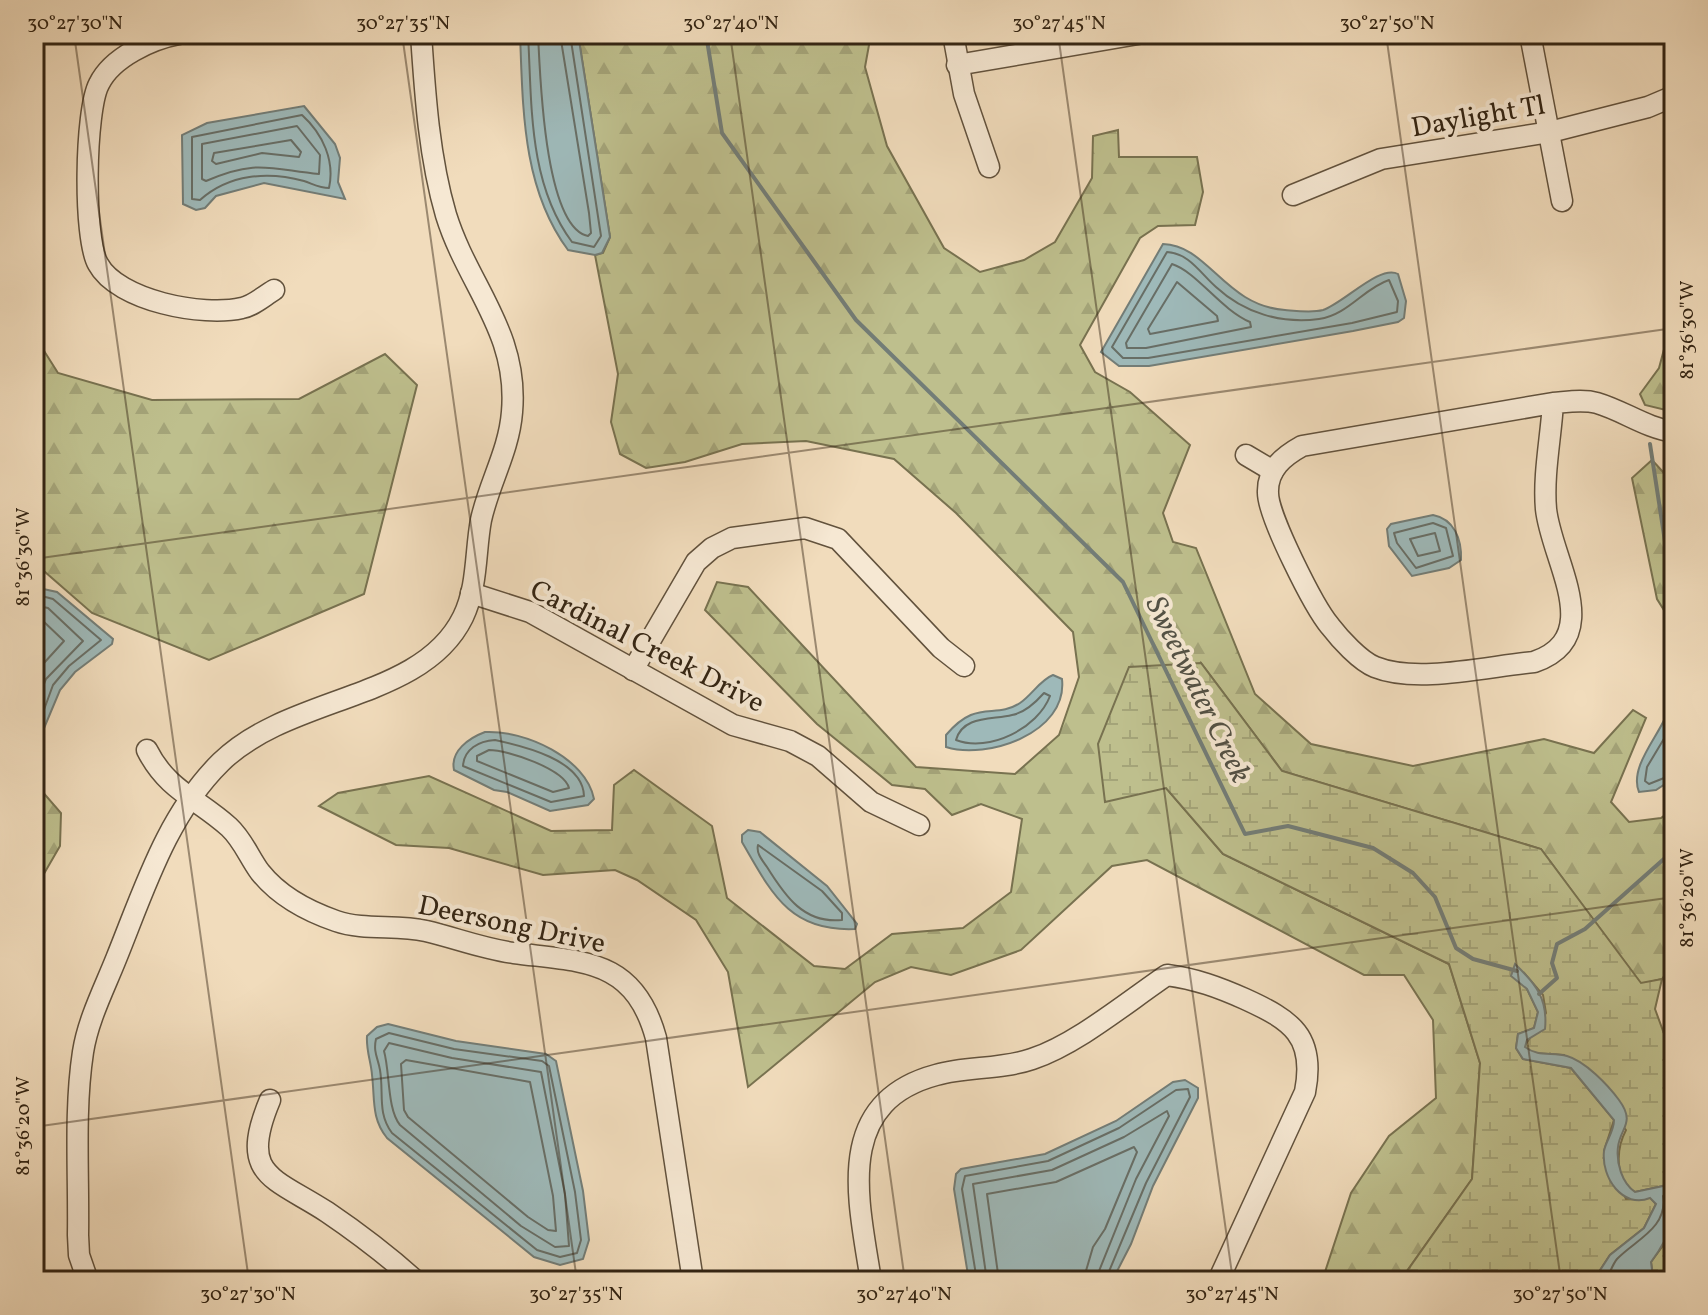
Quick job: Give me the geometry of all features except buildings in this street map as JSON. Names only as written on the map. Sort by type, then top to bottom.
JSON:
[{"type":"street","points":[[179,34],[150,42],[111,68],[99,83],[91,105],[90,246],[110,280],[127,290],[187,309],[245,308],[274,290]]},
{"type":"street","points":[[88,1281],[83,1273],[78,1235],[83,1048],[161,848],[190,800],[223,760],[249,740],[286,719],[396,679],[427,661],[448,641],[464,616],[471,593],[484,505],[508,439],[512,380],[496,317],[467,266],[447,216],[426,97],[421,34]]},
{"type":"street","points":[[953,34],[957,65],[989,167]]},
{"type":"street","points":[[957,65],[1138,34]]},
{"type":"street","points":[[1530,34],[1562,201]]},
{"type":"street","name":"Daylight Tl","points":[[1293,195],[1381,159],[1550,132],[1648,107],[1674,96]]},
{"type":"street","points":[[1553,403],[1546,506],[1572,602],[1572,620],[1566,639],[1551,656],[1534,662],[1407,675],[1371,665],[1330,627],[1316,606],[1271,511],[1267,491],[1273,471],[1282,457],[1302,446],[1553,403],[1596,403],[1661,430],[1674,432]]},
{"type":"street","points":[[1246,455],[1273,471]]},
{"type":"street","points":[[633,670],[696,562],[712,548],[732,538],[805,528],[838,539],[941,648],[964,666]]},
{"type":"street","name":"Cardinal Creek Drive","points":[[471,593],[530,612],[733,725],[790,741],[818,756],[871,802],[919,825]]},
{"type":"street","name":"Deersong Drive","points":[[147,750],[159,774],[230,828],[274,887],[293,902],[336,921],[425,931],[472,946],[581,960],[607,969],[625,982],[650,1018],[656,1038],[693,1281]]},
{"type":"street","points":[[871,1281],[857,1183],[862,1140],[876,1115],[895,1095],[917,1081],[939,1074],[1007,1066],[1036,1058],[1167,975],[1214,985],[1279,1015],[1315,1048],[1305,1092],[1218,1281]]},
{"type":"street","points":[[270,1100],[257,1131],[257,1140],[263,1166],[275,1182],[371,1243],[416,1281]]},
{"type":"green space","points":[[578,34],[871,34],[865,67],[887,146],[944,248],[980,272],[1024,260],[1055,242],[1092,178],[1093,136],[1118,130],[1119,157],[1197,157],[1203,192],[1195,225],[1158,226],[1140,238],[1080,345],[1095,372],[1130,392],[1190,445],[1163,513],[1173,542],[1196,548],[1255,694],[1311,744],[1413,766],[1544,739],[1594,753],[1633,710],[1646,718],[1611,802],[1629,822],[1661,818],[1674,808],[1674,962],[1662,979],[1641,984],[1541,849],[1282,771],[1201,663],[1166,788],[1223,854],[1449,964],[1480,1063],[1472,1179],[1400,1281],[1322,1281],[1351,1193],[1389,1136],[1436,1098],[1433,1020],[1404,975],[1364,975],[1147,860],[1112,866],[1021,950],[951,975],[911,967],[875,982],[748,1087],[728,972],[696,920],[637,880],[615,870],[543,875],[449,848],[396,845],[319,806],[338,793],[429,776],[551,831],[612,830],[614,785],[634,770],[712,826],[727,898],[814,966],[845,969],[892,934],[963,928],[1011,892],[1022,819],[981,804],[952,815],[925,789],[892,785],[817,724],[705,610],[717,582],[748,587],[916,767],[1015,774],[1059,735],[1079,677],[1073,632],[956,513],[894,459],[806,441],[742,444],[685,462],[646,468],[620,454],[611,422],[618,374],[595,255],[603,253],[610,237]]},
{"type":"green space","points":[[1674,312],[1674,412],[1645,405],[1640,394],[1659,368]]},
{"type":"green space","points":[[34,335],[58,373],[152,400],[299,399],[385,354],[417,385],[364,594],[209,660],[92,613],[45,572],[34,570]]},
{"type":"green space","points":[[1652,460],[1674,484],[1674,626],[1657,599],[1632,478]]},
{"type":"green space","points":[[1201,663],[1282,771],[1541,849],[1641,983],[1662,979],[1655,1009],[1674,1061],[1674,1176],[1663,1186],[1635,1192],[1620,1172],[1620,1146],[1626,1130],[1564,1055],[1533,1053],[1524,1047],[1546,1013],[1543,995],[1525,974],[1527,989],[1538,1012],[1534,1028],[1518,1034],[1516,1048],[1523,1059],[1571,1068],[1614,1120],[1604,1151],[1626,1199],[1650,1197],[1656,1204],[1644,1228],[1610,1255],[1593,1281],[1400,1281],[1472,1179],[1480,1063],[1449,964],[1223,854],[1166,788],[1105,802],[1098,744],[1129,667]]},
{"type":"green space","points":[[34,782],[61,813],[60,846],[34,891]]},
{"type":"green space","points":[[1674,1220],[1674,1281],[1635,1281],[1653,1277],[1651,1262],[1667,1240]]},
{"type":"water","points":[[520,34],[578,34],[610,237],[602,253],[595,255],[568,250],[542,200],[533,174],[524,119]]},
{"type":"water","points":[[304,106],[335,144],[340,158],[338,182],[345,199],[264,183],[216,196],[205,208],[196,210],[183,204],[182,135],[207,123]]},
{"type":"water","points":[[1163,244],[1193,254],[1247,298],[1264,306],[1285,310],[1323,310],[1382,274],[1398,274],[1406,301],[1404,318],[1353,331],[1149,366],[1119,366],[1101,352]]},
{"type":"water","points":[[1433,515],[1446,521],[1455,531],[1461,560],[1449,568],[1412,576],[1389,546],[1387,529],[1391,524]]},
{"type":"water","points":[[34,587],[57,592],[113,639],[112,644],[75,672],[60,690],[34,752]]},
{"type":"water","points":[[1053,675],[1062,679],[1060,698],[1052,714],[1039,728],[1002,745],[963,750],[946,747],[946,735],[967,717],[1011,708]]},
{"type":"water","points":[[1674,713],[1674,778],[1656,790],[1639,792],[1638,773],[1645,753],[1666,716]]},
{"type":"water","points":[[485,732],[518,736],[552,749],[579,771],[589,784],[594,799],[588,805],[550,811],[507,792],[494,790],[454,770],[458,751]]},
{"type":"water","points":[[748,830],[760,832],[827,886],[857,924],[855,929],[814,924],[785,905],[773,892],[742,842],[742,835]]},
{"type":"water","points":[[1515,964],[1535,985],[1545,1009],[1545,1029],[1527,1040],[1525,1047],[1540,1053],[1567,1056],[1581,1063],[1602,1081],[1624,1108],[1627,1120],[1619,1140],[1618,1153],[1619,1166],[1627,1183],[1635,1192],[1663,1186],[1674,1176],[1672,1222],[1665,1241],[1651,1262],[1653,1277],[1593,1281],[1610,1255],[1644,1228],[1656,1204],[1650,1198],[1631,1199],[1623,1195],[1610,1181],[1604,1151],[1614,1120],[1571,1068],[1523,1059],[1516,1048],[1518,1034],[1534,1028],[1538,1012],[1527,989],[1511,976]]},
{"type":"water","points":[[388,1024],[456,1041],[546,1054],[556,1061],[583,1191],[589,1240],[583,1259],[560,1265],[534,1257],[387,1138],[376,1116],[367,1036],[377,1027]]},
{"type":"water","points":[[1185,1080],[1198,1088],[1198,1098],[1153,1186],[1131,1244],[1112,1281],[969,1281],[954,1189],[956,1174],[961,1169],[1045,1154],[1116,1121],[1173,1082]]},
{"type":"waterway","name":"Sweetwater Creek","points":[[706,34],[722,133],[856,320],[1123,582],[1245,834],[1288,826],[1373,848],[1413,873],[1435,897],[1456,948],[1473,959],[1517,971]]},
{"type":"waterway","points":[[1650,444],[1674,600]]},
{"type":"waterway","points":[[1539,994],[1557,978],[1552,963],[1557,944],[1585,929],[1674,850]]}]
